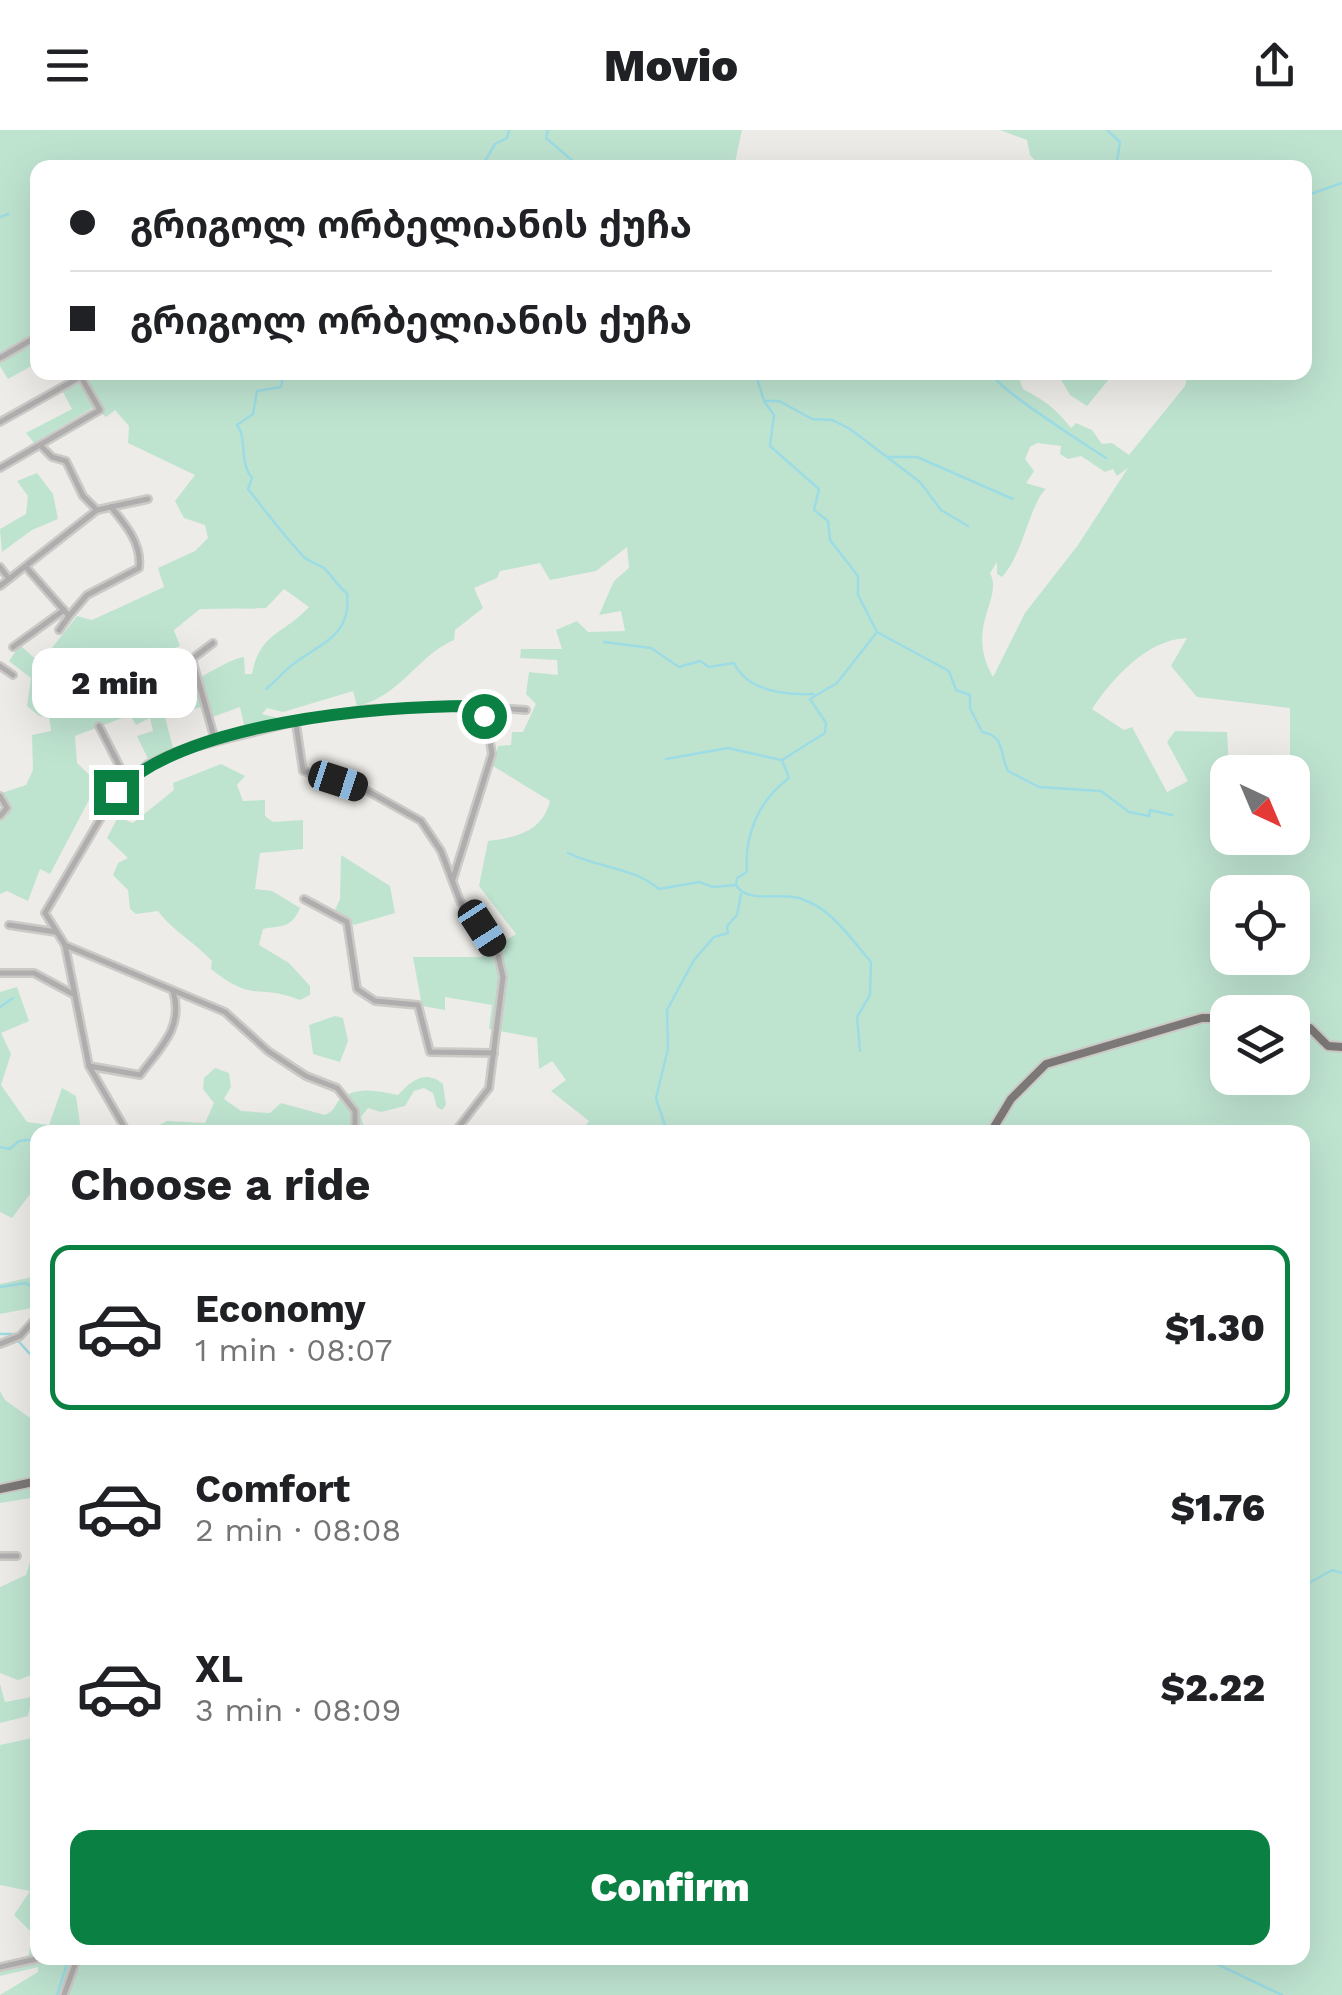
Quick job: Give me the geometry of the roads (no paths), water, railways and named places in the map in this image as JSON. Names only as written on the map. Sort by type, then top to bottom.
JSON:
[{"type":"main road","points":[[994,1125],[1011,1099],[1050,1062],[1210,1018]]},
{"type":"main road","points":[[1310,1028],[1328,1046],[1342,1046]]},
{"type":"main road","points":[[0,1489],[30,1483]]},
{"type":"street","points":[[0,358],[30,341]]},
{"type":"street","points":[[0,422],[71,380]]},
{"type":"street","points":[[0,468],[100,410],[82,380]]},
{"type":"street","points":[[42,446],[52,457],[66,461],[83,496],[98,510]]},
{"type":"street","points":[[0,586],[98,510],[148,499]]},
{"type":"street","points":[[13,647],[87,595],[140,568],[138,550],[129,530],[111,507]]},
{"type":"street","points":[[25,566],[66,613]]},
{"type":"street","points":[[0,567],[9,578]]},
{"type":"street","points":[[59,630],[66,613]]},
{"type":"street","points":[[213,643],[192,659],[216,740]]},
{"type":"street","points":[[0,666],[13,674]]},
{"type":"street","points":[[452,882],[492,754],[487,723],[472,706]]},
{"type":"street","points":[[122,1125],[89,1066],[65,945],[45,913],[47,904],[127,781],[161,758],[216,740],[296,724],[392,707],[526,710]]},
{"type":"street","points":[[296,724],[301,768],[364,789],[421,821],[441,850],[452,882],[502,964],[488,1092],[462,1125]]},
{"type":"street","points":[[99,726],[127,781]]},
{"type":"street","points":[[0,796],[7,808],[0,816]]},
{"type":"street","points":[[304,898],[347,922],[357,989],[375,1001],[418,1005],[430,1052],[494,1053]]},
{"type":"street","points":[[9,925],[56,932]]},
{"type":"street","points":[[65,945],[222,1010],[268,1051],[306,1076],[337,1088],[355,1111],[355,1125]]},
{"type":"street","points":[[0,973],[40,975],[73,994]]},
{"type":"street","points":[[89,1066],[140,1076],[172,1036],[179,1012],[173,991]]},
{"type":"street","points":[[0,1344],[20,1336],[29,1320]]},
{"type":"street","points":[[0,1556],[17,1556]]},
{"type":"street","points":[[0,1967],[30,1960]]},
{"type":"street","points":[[64,1995],[75,1965]]},
{"type":"waterway","points":[[486,160],[495,144],[507,138],[509,130]]},
{"type":"waterway","points":[[548,130],[546,138],[572,160]]},
{"type":"waterway","points":[[1107,130],[1120,142],[1117,160]]},
{"type":"waterway","points":[[1312,194],[1342,183]]},
{"type":"waterway","points":[[0,217],[8,214]]},
{"type":"waterway","points":[[266,689],[334,635],[347,607],[347,593],[325,569],[304,557],[248,489],[252,478],[237,425],[253,414],[257,391],[281,387],[282,380]]},
{"type":"waterway","points":[[757,380],[764,401],[774,415],[770,446],[819,489],[814,510],[828,521],[830,540],[858,576],[858,595],[877,632],[837,683],[810,699],[826,723],[825,733],[782,760],[789,778],[769,797],[756,819],[748,845],[747,872],[737,878],[736,885],[757,896],[794,897],[813,904],[840,926],[871,962],[870,995],[857,1017],[860,1051]]},
{"type":"waterway","points":[[996,380],[1106,458]]},
{"type":"waterway","points":[[764,401],[779,401],[812,419],[832,420],[850,429],[920,482],[941,510],[968,526]]},
{"type":"waterway","points":[[889,457],[917,457],[1013,499]]},
{"type":"waterway","points":[[877,632],[949,671],[956,690],[970,695],[970,708],[982,732],[998,742],[1008,771],[1039,787],[1101,791],[1129,812],[1149,816],[1150,810],[1172,815]]},
{"type":"waterway","points":[[604,642],[651,648],[679,667],[700,661],[709,667],[734,663],[740,673],[758,686],[791,694],[813,694]]},
{"type":"waterway","points":[[666,759],[728,748],[781,760]]},
{"type":"waterway","points":[[568,853],[638,876],[659,889],[699,882],[713,887],[736,885]]},
{"type":"waterway","points":[[665,1125],[656,1098],[668,1049],[667,1010],[694,960],[714,937],[728,933],[727,926],[737,915],[741,894]]},
{"type":"waterway","points":[[0,1007],[13,998]]},
{"type":"waterway","points":[[0,1147],[10,1149],[19,1141],[30,1140]]},
{"type":"waterway","points":[[0,1287],[26,1283],[30,1286]]},
{"type":"waterway","points":[[0,1334],[12,1334],[30,1354]]},
{"type":"waterway","points":[[1310,1582],[1332,1570],[1342,1573]]},
{"type":"waterway","points":[[57,1995],[67,1965]]},
{"type":"waterway","points":[[1219,1965],[1282,1995]]}]
